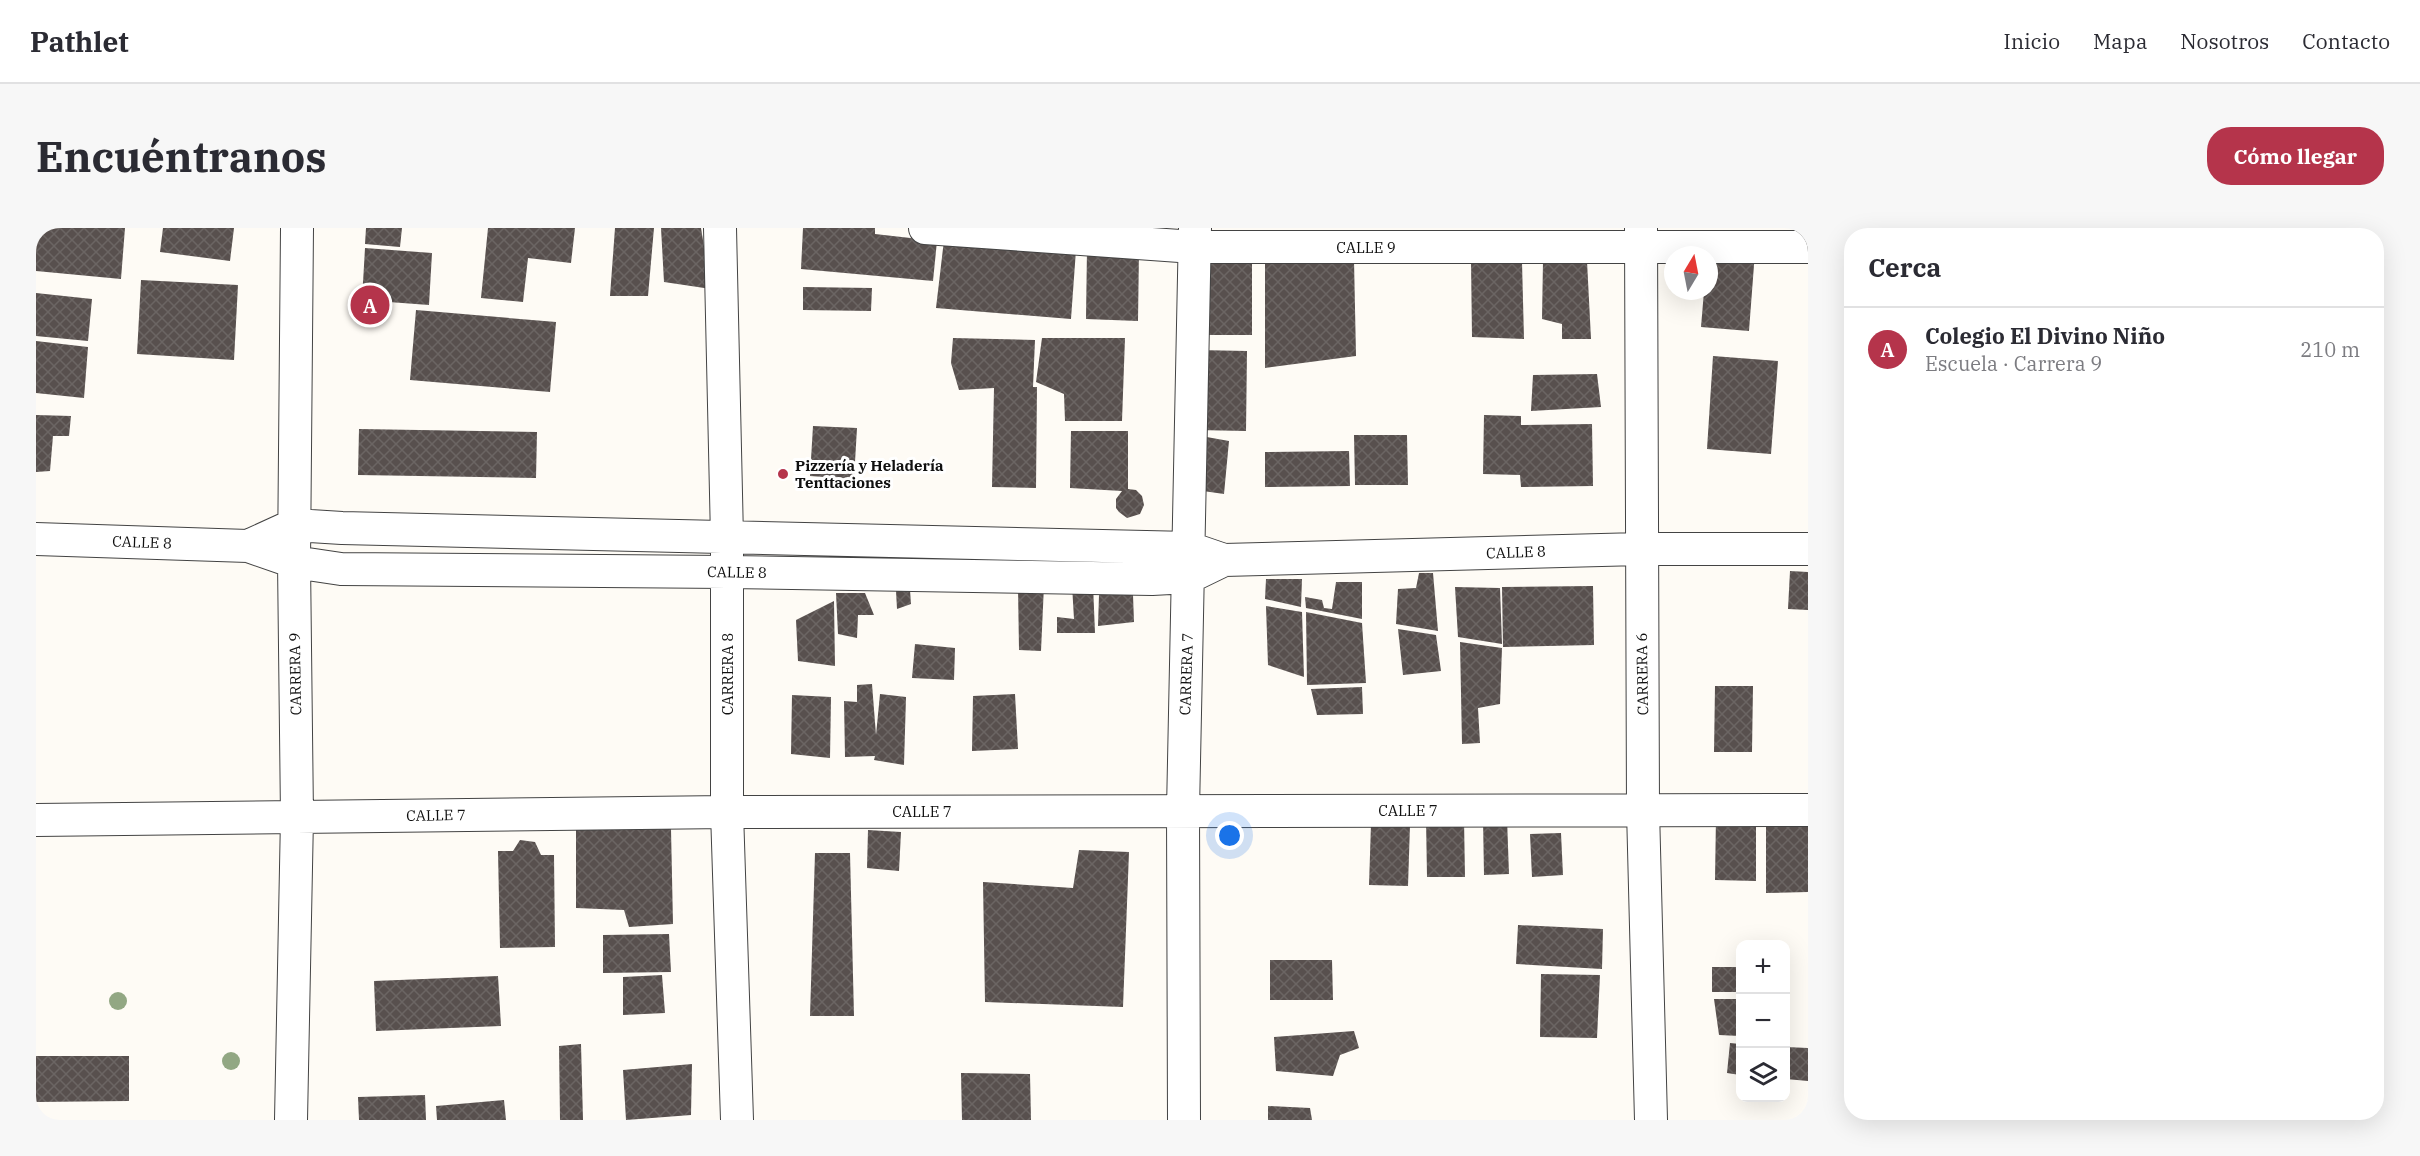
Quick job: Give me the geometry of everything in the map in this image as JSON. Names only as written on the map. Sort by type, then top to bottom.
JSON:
[{"type":"street","name":"CARRERA 9","points":[[291,1120],[297,817],[294,525],[297,228]]},
{"type":"street","name":"CARRERA 8","points":[[720,228],[728,572],[727,812],[737,1120]]},
{"type":"street","name":"CALLE 9","points":[[925,228],[1195,237],[1641,238],[1808,247]]},
{"type":"street","name":"CARRERA 7","points":[[1184,1120],[1183,810],[1195,237]]},
{"type":"street","name":"CARRERA 6","points":[[1641,238],[1640,549],[1643,810],[1651,1120]]},
{"type":"street","name":"CALLE 8","points":[[248,546],[294,525],[727,538],[1189,563],[1224,560],[1640,549],[1808,549]]},
{"type":"street","name":"CALLE 8","points":[[36,538],[248,546],[294,562],[341,569],[1152,579],[1189,563]]},
{"type":"street","name":"CALLE 7","points":[[36,820],[727,812],[1808,810]]},
{"type":"building","points":[[36,228],[125,228],[121,279],[36,271]]},
{"type":"building","points":[[163,228],[234,228],[230,261],[160,252]]},
{"type":"building","points":[[366,228],[402,228],[400,247],[365,244]]},
{"type":"building","points":[[488,228],[575,228],[571,263],[528,258],[523,302],[481,298]]},
{"type":"building","points":[[615,228],[654,228],[648,296],[610,296]]},
{"type":"building","points":[[661,228],[701,228],[711,289],[664,282]]},
{"type":"building","points":[[803,228],[875,228],[875,234],[937,241],[933,281],[801,269]]},
{"type":"building","points":[[944,240],[1076,250],[1071,319],[936,308]]},
{"type":"building","points":[[365,248],[432,253],[429,305],[362,300]]},
{"type":"building","points":[[1087,249],[1139,251],[1138,321],[1086,319]]},
{"type":"building","points":[[1755,252],[1749,331],[1701,327],[1703,300],[1718,300],[1718,254]]},
{"type":"building","points":[[1265,258],[1354,260],[1356,356],[1265,368]]},
{"type":"building","points":[[1207,261],[1252,261],[1252,335],[1207,335]]},
{"type":"building","points":[[1471,261],[1522,262],[1524,339],[1472,337]]},
{"type":"building","points":[[1543,261],[1587,261],[1591,339],[1562,339],[1562,324],[1542,319]]},
{"type":"building","points":[[141,280],[238,285],[234,360],[137,354]]},
{"type":"building","points":[[803,287],[872,288],[871,311],[803,310]]},
{"type":"building","points":[[36,293],[92,299],[88,341],[36,336]]},
{"type":"building","points":[[416,310],[556,322],[550,392],[410,380]]},
{"type":"building","points":[[953,338],[1035,340],[1033,387],[1037,387],[1036,488],[992,487],[994,388],[959,390],[951,363]]},
{"type":"building","points":[[1042,338],[1125,338],[1122,421],[1065,421],[1064,394],[1036,382]]},
{"type":"building","points":[[36,341],[88,347],[84,398],[36,393]]},
{"type":"building","points":[[1197,350],[1247,351],[1246,431],[1196,430]]},
{"type":"building","points":[[1713,356],[1778,361],[1771,454],[1707,449]]},
{"type":"building","points":[[1597,374],[1601,407],[1531,411],[1533,375]]},
{"type":"building","points":[[36,415],[71,416],[69,436],[53,436],[50,471],[36,472]]},
{"type":"building","points":[[1484,415],[1521,416],[1521,425],[1592,424],[1593,486],[1521,487],[1520,475],[1483,474]]},
{"type":"building","points":[[813,426],[857,428],[854,479],[810,476]]},
{"type":"building","points":[[359,429],[537,432],[536,478],[358,475]]},
{"type":"building","points":[[1071,431],[1128,431],[1128,489],[1136,490],[1142,496],[1144,505],[1140,514],[1127,518],[1119,512],[1116,508],[1116,499],[1122,491],[1070,488]]},
{"type":"building","points":[[1354,435],[1407,435],[1408,485],[1355,485]]},
{"type":"building","points":[[1201,436],[1229,441],[1224,494],[1196,490]]},
{"type":"building","points":[[1349,451],[1350,486],[1265,487],[1265,452]]},
{"type":"building","points":[[1790,571],[1808,572],[1808,610],[1788,609]]},
{"type":"building","points":[[1419,573],[1433,573],[1438,631],[1396,624],[1398,589],[1416,588]]},
{"type":"building","points":[[1266,579],[1302,579],[1301,607],[1265,599]]},
{"type":"building","points":[[1336,582],[1362,582],[1362,619],[1306,608],[1305,597],[1322,600],[1324,608],[1332,609]]},
{"type":"building","points":[[1093,584],[1095,633],[1057,633],[1057,617],[1074,619],[1072,585]]},
{"type":"building","points":[[1044,585],[1041,651],[1019,650],[1018,588]]},
{"type":"building","points":[[1593,586],[1594,645],[1503,647],[1502,587]]},
{"type":"building","points":[[1455,587],[1500,588],[1502,644],[1458,637]]},
{"type":"building","points":[[910,590],[911,604],[897,609],[896,591]]},
{"type":"building","points":[[836,593],[865,593],[874,615],[858,615],[857,638],[838,634]]},
{"type":"building","points":[[1099,595],[1133,595],[1134,622],[1098,626]]},
{"type":"building","points":[[834,601],[835,666],[798,661],[796,620]]},
{"type":"building","points":[[1266,606],[1302,612],[1304,677],[1268,665]]},
{"type":"building","points":[[1306,612],[1362,623],[1366,683],[1307,685]]},
{"type":"building","points":[[1398,629],[1436,635],[1441,671],[1403,675]]},
{"type":"building","points":[[1460,642],[1502,648],[1500,704],[1478,708],[1480,743],[1462,744]]},
{"type":"building","points":[[915,644],[955,648],[954,680],[912,678]]},
{"type":"building","points":[[872,684],[876,735],[880,694],[906,697],[904,765],[874,760],[875,756],[845,757],[844,701],[857,702],[857,685]]},
{"type":"building","points":[[1715,686],[1753,686],[1752,752],[1714,752]]},
{"type":"building","points":[[1362,687],[1363,714],[1317,715],[1311,689]]},
{"type":"building","points":[[1015,694],[1018,749],[972,751],[973,696]]},
{"type":"building","points":[[792,695],[831,697],[830,758],[791,754]]},
{"type":"building","points":[[1716,816],[1756,816],[1756,881],[1715,880]]},
{"type":"building","points":[[1507,818],[1509,874],[1484,875],[1483,819]]},
{"type":"building","points":[[1766,818],[1808,818],[1808,892],[1766,893]]},
{"type":"building","points":[[1426,819],[1464,819],[1465,877],[1427,877]]},
{"type":"building","points":[[1371,824],[1410,825],[1408,886],[1369,885]]},
{"type":"building","points":[[671,829],[673,924],[629,927],[624,910],[576,908],[576,830]]},
{"type":"building","points":[[868,830],[901,832],[899,871],[867,868]]},
{"type":"building","points":[[1561,833],[1563,875],[1532,877],[1530,834]]},
{"type":"building","points":[[520,840],[535,842],[541,855],[554,855],[555,947],[500,948],[498,851],[513,851]]},
{"type":"building","points":[[1079,850],[1129,852],[1123,1007],[985,1002],[983,882],[1073,888]]},
{"type":"building","points":[[815,853],[850,853],[854,1016],[810,1016]]},
{"type":"building","points":[[1518,925],[1603,929],[1602,969],[1516,964]]},
{"type":"building","points":[[669,934],[671,972],[603,973],[603,935]]},
{"type":"building","points":[[1270,960],[1332,960],[1333,1000],[1270,1000]]},
{"type":"building","points":[[1712,967],[1736,967],[1736,992],[1712,992]]},
{"type":"building","points":[[1541,974],[1600,975],[1597,1038],[1540,1037]]},
{"type":"building","points":[[662,975],[665,1013],[623,1015],[623,977]]},
{"type":"building","points":[[498,976],[501,1026],[376,1031],[374,981]]},
{"type":"building","points":[[1714,999],[1736,999],[1736,1036],[1719,1035]]},
{"type":"building","points":[[1354,1031],[1359,1048],[1340,1055],[1333,1076],[1276,1071],[1274,1037]]},
{"type":"building","points":[[1730,1043],[1736,1044],[1736,1074],[1727,1073]]},
{"type":"building","points":[[581,1044],[583,1120],[560,1120],[559,1046]]},
{"type":"building","points":[[1790,1047],[1808,1048],[1808,1081],[1790,1079]]},
{"type":"building","points":[[36,1056],[129,1056],[129,1101],[36,1102]]},
{"type":"building","points":[[692,1064],[691,1115],[626,1120],[623,1070]]},
{"type":"building","points":[[961,1073],[1030,1074],[1031,1120],[962,1120]]},
{"type":"building","points":[[425,1095],[426,1120],[359,1120],[358,1097]]},
{"type":"building","points":[[504,1100],[506,1120],[437,1120],[436,1106]]},
{"type":"building","points":[[1268,1106],[1310,1108],[1312,1120],[1268,1120]]},
{"type":"place","name":"Colegio El Divino Niño","points":[[370,305]]},
{"type":"place","name":"Pizzería y Heladería Tenttaciones","points":[[783,474]]}]
